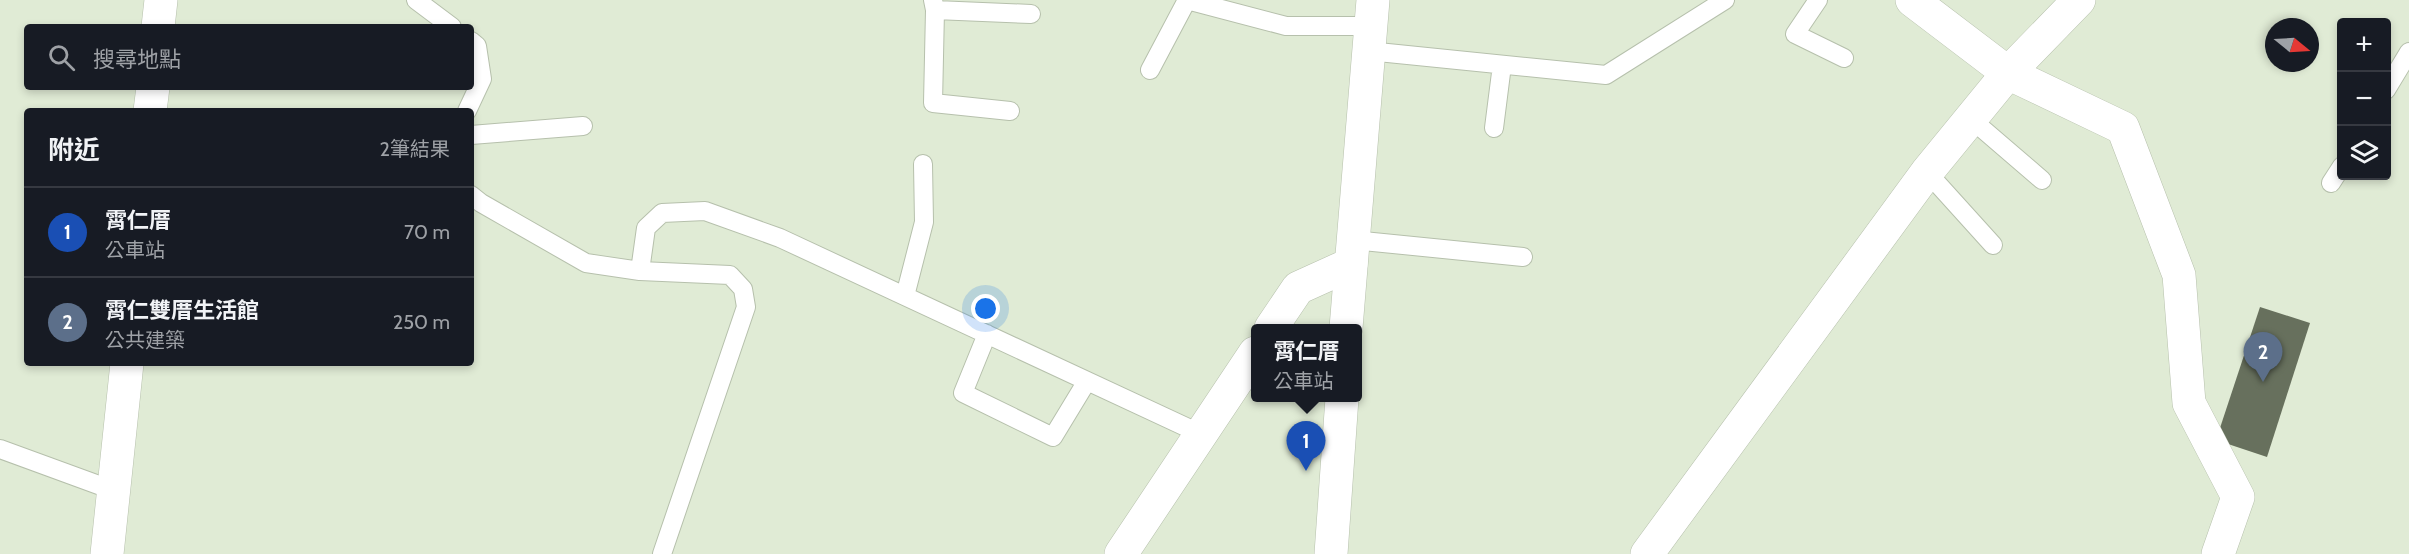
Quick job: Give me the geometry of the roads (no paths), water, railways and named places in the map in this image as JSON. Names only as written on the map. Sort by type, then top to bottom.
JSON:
[{"type":"street","points":[[158,24],[161,0]]},
{"type":"street","points":[[1912,0],[2008,73],[2123,128],[2179,274],[2189,403],[2238,497],[2218,554]]},
{"type":"street","points":[[1647,554],[1928,172],[2008,73],[2079,0]]},
{"type":"street","points":[[1346,324],[1370,26]]},
{"type":"street","points":[[150,108],[153,90]]},
{"type":"street","points":[[1274,324],[1298,288],[1352,252]]},
{"type":"street","points":[[1121,554],[1251,359]]},
{"type":"street","points":[[107,554],[127,366]]},
{"type":"street","points":[[1331,554],[1342,402]]},
{"type":"lane","points":[[416,0],[448,24]]},
{"type":"lane","points":[[1150,70],[1187,0],[1286,26],[1370,26],[1503,64],[1606,75],[1725,0]]},
{"type":"lane","points":[[1818,0],[1795,34],[1844,58]]},
{"type":"lane","points":[[1010,111],[933,103],[934,5],[1031,14]]},
{"type":"lane","points":[[468,108],[482,79],[477,46],[474,44]]},
{"type":"lane","points":[[2391,82],[2409,52]]},
{"type":"lane","points":[[1494,128],[1503,64]]},
{"type":"lane","points":[[1971,119],[2042,180]]},
{"type":"lane","points":[[474,135],[583,126]]},
{"type":"lane","points":[[905,296],[924,222],[923,164]]},
{"type":"lane","points":[[1928,172],[1993,245]]},
{"type":"lane","points":[[2331,183],[2337,174]]},
{"type":"lane","points":[[474,197],[586,262],[640,271],[730,275],[743,289],[746,307],[662,554]]},
{"type":"lane","points":[[640,271],[646,228],[662,213],[705,211],[780,238],[1201,434]]},
{"type":"lane","points":[[1352,252],[1523,257]]},
{"type":"lane","points":[[987,334],[963,393],[1053,437],[1087,381]]},
{"type":"lane","points":[[0,449],[115,491]]},
{"type":"place","name":"霄仁雙厝生活館","points":[[2263,382]]},
{"type":"place","name":"霄仁厝","points":[[1306,471]]}]
